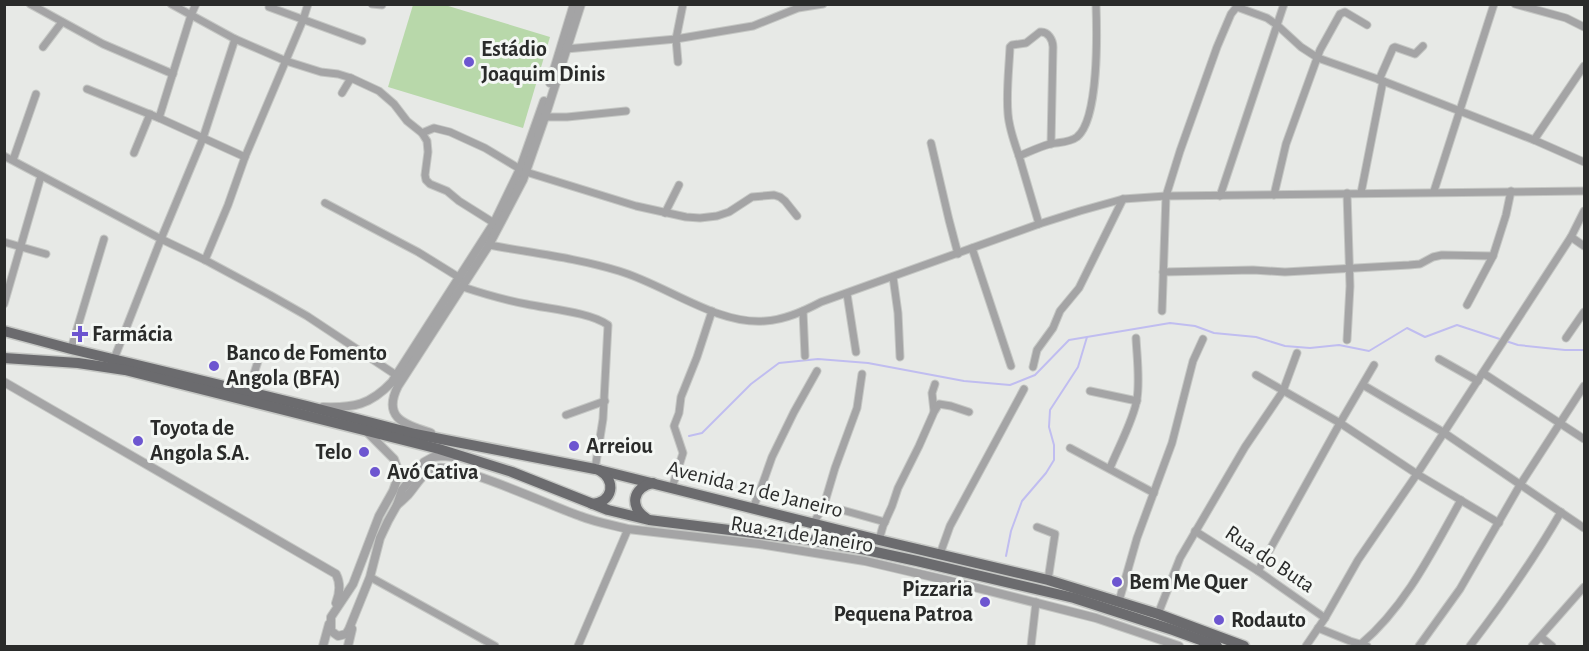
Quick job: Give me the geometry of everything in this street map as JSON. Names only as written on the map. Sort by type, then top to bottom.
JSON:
[{"type":"main road","name":"Avenida 21 de Janeiro","points":[[6,332],[415,434],[597,469],[1048,580],[1158,614],[1244,646]]},
{"type":"main road","name":"Avenida 21 de Janeiro","points":[[5,358],[78,363],[112,368],[439,449],[512,472],[608,510],[647,519],[803,539],[917,561],[1074,598],[1217,646]]},
{"type":"main road","points":[[589,504],[605,500],[610,489],[608,478],[597,469]]},
{"type":"main road","points":[[647,519],[638,512],[636,496],[642,487],[653,483]]},
{"type":"street","points":[[30,4],[102,44],[173,74]]},
{"type":"street","points":[[171,4],[235,39],[286,61],[351,78],[379,91],[394,104],[407,121],[422,133],[428,145],[426,180],[447,191],[494,223]]},
{"type":"street","points":[[159,118],[190,15],[196,4]]},
{"type":"street","points":[[204,260],[308,4]]},
{"type":"street","points":[[372,4],[382,5]]},
{"type":"street","points":[[455,441],[404,423],[394,412],[392,402],[398,386],[461,282],[523,171],[574,4]]},
{"type":"street","points":[[308,406],[341,408],[360,405],[381,393],[489,245],[545,117],[581,4]]},
{"type":"street","points":[[678,62],[676,39],[683,4]]},
{"type":"street","points":[[566,49],[676,39],[753,26],[796,6],[824,4]]},
{"type":"street","points":[[1019,156],[1052,144],[1069,141],[1082,131],[1088,117],[1096,71],[1096,4]]},
{"type":"street","points":[[1220,196],[1284,4]]},
{"type":"street","points":[[1434,192],[1494,4]]},
{"type":"street","points":[[1515,4],[1566,18],[1584,27]]},
{"type":"street","points":[[1162,311],[1166,196],[1217,47],[1231,14],[1238,6],[1262,15],[1318,58],[1534,140],[1584,162]]},
{"type":"street","points":[[269,7],[362,41]]},
{"type":"street","points":[[1274,195],[1286,144],[1320,50],[1342,12],[1367,25]]},
{"type":"street","points":[[43,47],[62,22]]},
{"type":"street","points":[[1039,224],[1010,127],[1008,79],[1012,45],[1026,43],[1042,31],[1051,39],[1053,47],[1052,144]]},
{"type":"street","points":[[114,359],[203,138],[235,39]]},
{"type":"street","points":[[1361,193],[1381,81],[1393,48],[1415,54],[1423,46]]},
{"type":"street","points":[[1534,140],[1584,66]]},
{"type":"street","points":[[342,93],[351,78]]},
{"type":"street","points":[[87,89],[150,114],[245,157]]},
{"type":"street","points":[[12,160],[36,94]]},
{"type":"street","points":[[545,117],[626,111]]},
{"type":"street","points":[[134,153],[150,114]]},
{"type":"street","points":[[422,133],[434,128],[450,132],[485,148],[523,171],[665,213],[700,218],[717,216],[729,212],[752,197],[774,195],[785,201],[797,216]]},
{"type":"street","points":[[931,143],[958,254]]},
{"type":"street","points":[[4,156],[307,316],[396,375]]},
{"type":"street","points":[[4,304],[41,176]]},
{"type":"street","points":[[665,213],[679,185]]},
{"type":"street","points":[[1467,305],[1493,256],[1511,191]]},
{"type":"street","points":[[489,245],[622,272],[729,318],[766,321],[784,318],[821,302],[1039,224],[1123,199],[1166,196],[1584,191]]},
{"type":"street","points":[[1347,193],[1350,286],[1347,340]]},
{"type":"street","points":[[1033,367],[1037,350],[1053,328],[1060,311],[1078,288],[1123,199]]},
{"type":"street","points":[[325,203],[418,252],[461,282],[484,294],[528,305],[566,311],[607,324],[609,327],[605,401],[597,469]]},
{"type":"street","points":[[1306,646],[1358,560],[1478,381],[1502,340],[1570,237],[1584,211]]},
{"type":"street","points":[[1570,237],[1584,246]]},
{"type":"street","points":[[71,349],[104,238]]},
{"type":"street","points":[[4,242],[46,254]]},
{"type":"street","points":[[972,248],[1011,366]]},
{"type":"street","points":[[1163,272],[1253,270],[1286,272],[1420,264],[1432,257],[1442,255],[1493,256]]},
{"type":"street","points":[[893,277],[898,313],[900,357]]},
{"type":"street","points":[[847,294],[856,352]]},
{"type":"street","points":[[672,488],[683,453],[674,426],[681,397],[712,311]]},
{"type":"street","points":[[803,311],[805,356]]},
{"type":"street","points":[[1566,338],[1584,312]]},
{"type":"street","points":[[1110,468],[1137,401],[1136,338]]},
{"type":"street","points":[[1119,601],[1137,537],[1170,447],[1193,361],[1203,339]]},
{"type":"street","points":[[1158,614],[1180,558],[1245,447],[1283,391],[1297,353]]},
{"type":"street","points":[[248,392],[260,355]]},
{"type":"street","points":[[1439,359],[1478,381]]},
{"type":"street","points":[[1258,571],[1374,365]]},
{"type":"street","points":[[753,508],[772,457],[817,370]]},
{"type":"street","points":[[1483,373],[1584,439]]},
{"type":"street","points":[[813,524],[824,505],[857,408],[862,374]]},
{"type":"street","points":[[1256,375],[1340,423],[1417,474],[1499,523]]},
{"type":"street","points":[[4,382],[336,574],[339,580],[339,594],[323,646]]},
{"type":"street","points":[[934,411],[932,393],[935,384]]},
{"type":"street","points":[[1363,385],[1443,432],[1584,528]]},
{"type":"street","points":[[1419,646],[1460,589],[1520,484],[1584,386]]},
{"type":"street","points":[[940,554],[950,526],[1024,389]]},
{"type":"street","points":[[1090,391],[1137,401]]},
{"type":"street","points":[[566,416],[605,401]]},
{"type":"street","points":[[879,540],[898,488],[934,411],[939,404],[944,404],[969,412]]},
{"type":"street","points":[[368,433],[394,459],[398,477],[379,516],[353,584],[331,617],[331,631],[338,636],[343,636],[350,629],[370,577],[380,538],[402,490],[416,471],[424,462],[433,457],[443,456],[478,461]]},
{"type":"street","points":[[1070,448],[1154,493]]},
{"type":"street","name":"Rua 21 de Janeiro","points":[[397,505],[409,494],[422,476],[436,468],[452,468],[582,517],[628,529],[840,556],[1036,602],[1096,618],[1179,646]]},
{"type":"street","points":[[1318,628],[1350,642],[1364,645],[1407,592],[1461,500]]},
{"type":"street","points":[[824,505],[885,522]]},
{"type":"street","points":[[1470,646],[1524,572],[1561,512]]},
{"type":"street","points":[[1037,527],[1054,534],[1048,580]]},
{"type":"street","points":[[578,646],[628,529]]},
{"type":"street","name":"Rua do Buta","points":[[1195,531],[1325,618]]},
{"type":"street","points":[[370,577],[495,646]]},
{"type":"street","points":[[1532,646],[1584,587]]},
{"type":"street","points":[[1031,646],[1036,602]]},
{"type":"street","points":[[348,646],[356,614]]},
{"type":"street","points":[[1541,637],[1552,646]]},
{"type":"green space","name":"Estádio Joaquim Dinis","points":[[413,5],[445,5],[550,37],[523,128],[388,87]]},
{"type":"waterway","points":[[689,436],[702,433],[751,384],[779,363],[818,359],[868,363],[964,381],[1010,385],[1035,375],[1069,340],[1170,323],[1195,326],[1214,333],[1256,337],[1285,346],[1310,348],[1339,345],[1369,351],[1407,328],[1425,337],[1457,325],[1518,345],[1584,350]]},
{"type":"waterway","points":[[1006,556],[1011,531],[1022,501],[1054,460],[1054,445],[1049,427],[1050,410],[1078,367],[1087,337]]},
{"type":"place","name":"Estádio Joaquim Dinis","points":[[469,62]]},
{"type":"place","name":"Farmácia","points":[[80,334]]},
{"type":"place","name":"Banco de Fomento Angola (BFA)","points":[[214,366]]},
{"type":"place","name":"Toyota de Angola S.A.","points":[[138,441]]},
{"type":"place","name":"Arreiou","points":[[574,446]]},
{"type":"place","name":"Telo","points":[[364,452]]},
{"type":"place","name":"Avó Cativa","points":[[375,472]]},
{"type":"place","name":"Bem Me Quer","points":[[1117,582]]},
{"type":"place","name":"Pizzaria Pequena Patroa","points":[[985,602]]},
{"type":"place","name":"Rodauto","points":[[1219,620]]}]
